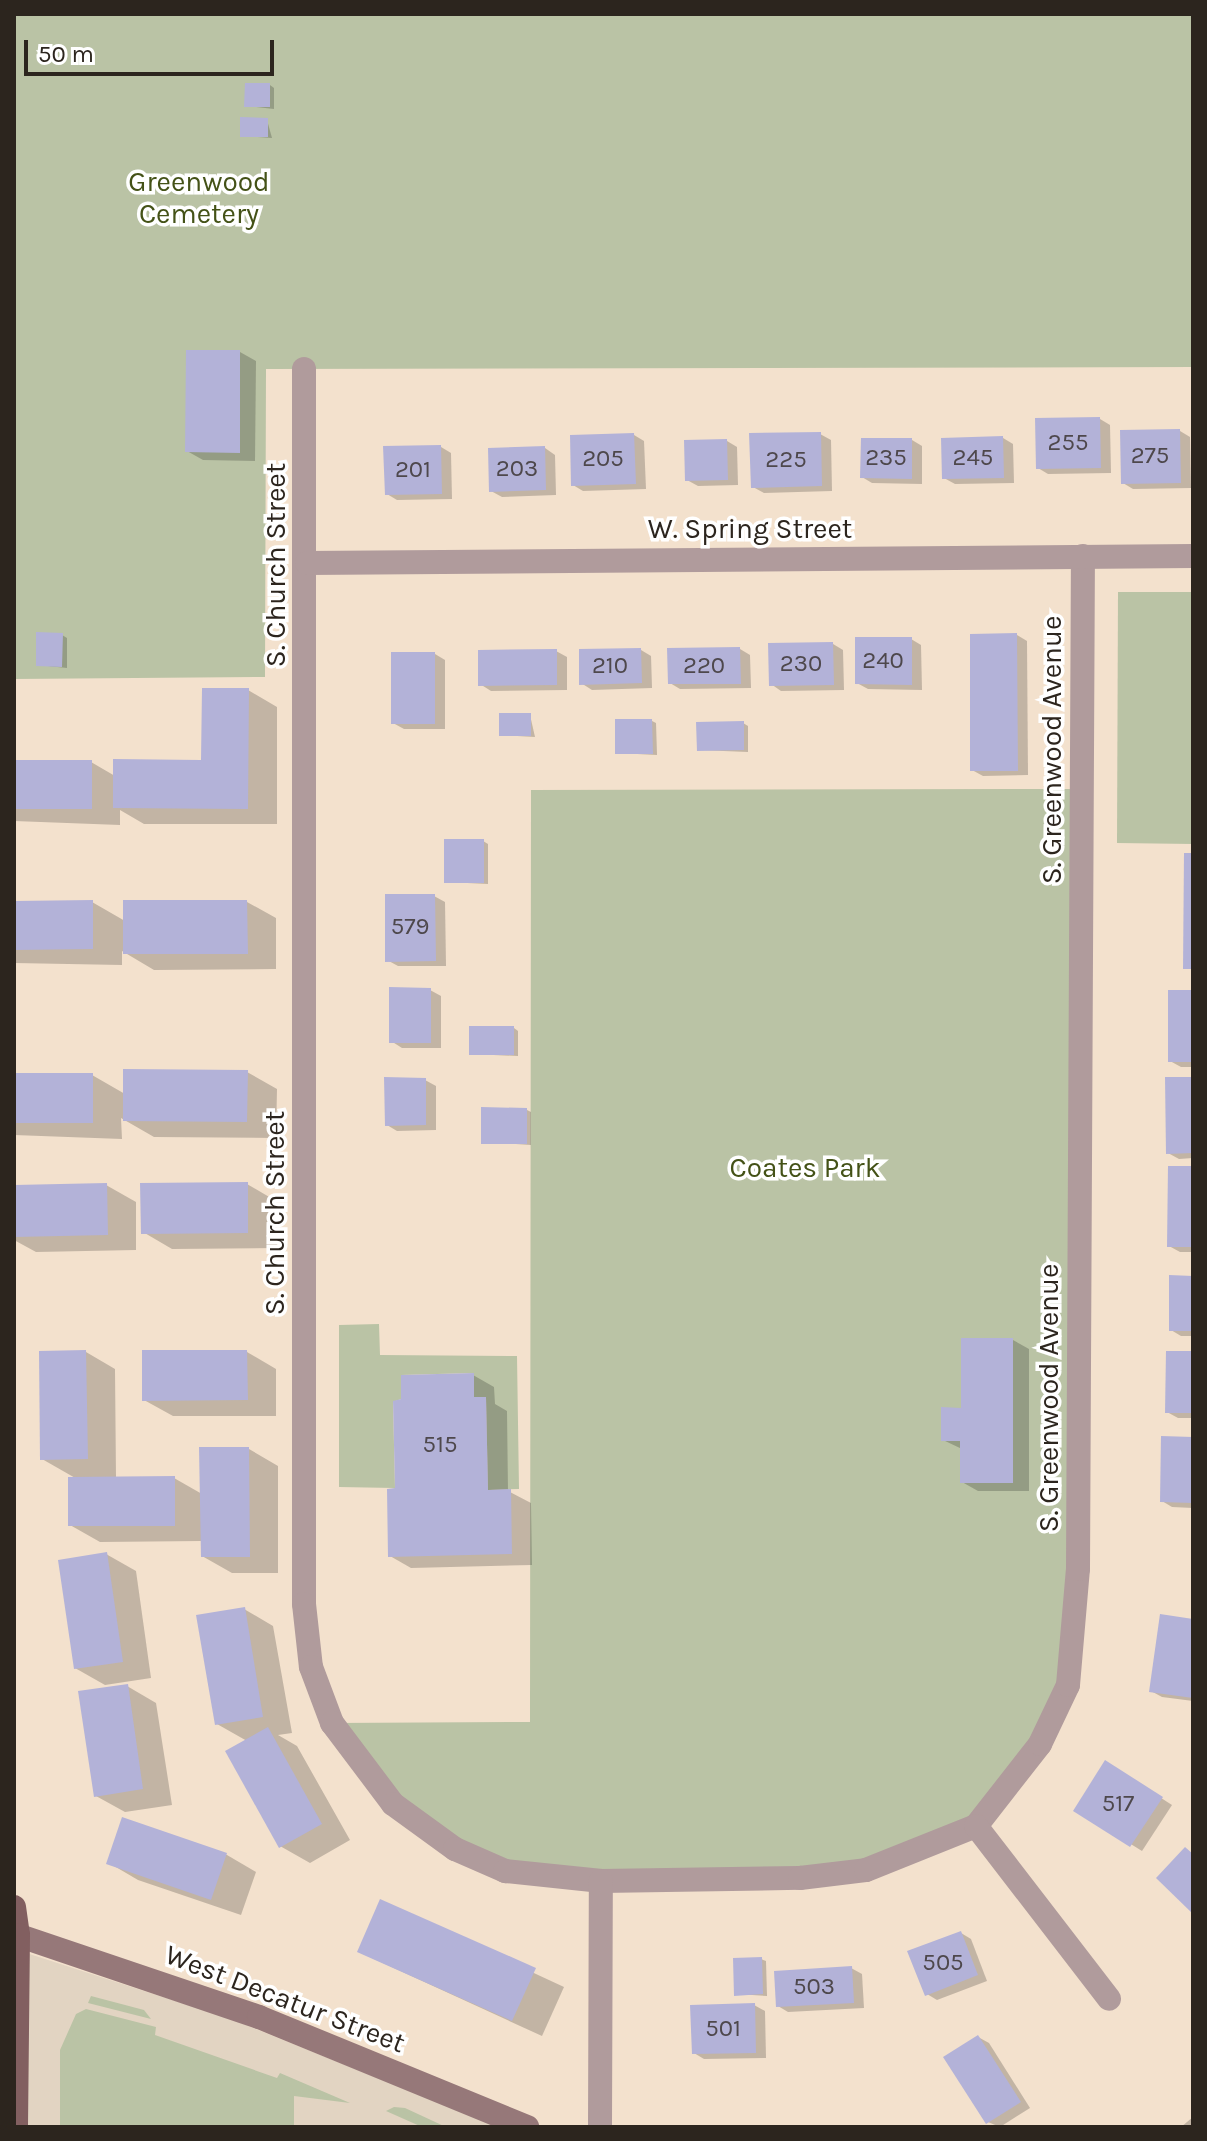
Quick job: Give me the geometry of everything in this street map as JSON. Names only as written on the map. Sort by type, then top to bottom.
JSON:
[{"type":"main road","points":[[14,1907],[16,2127]]},
{"type":"street","name":"S. Church Street","points":[[304,369],[307,563],[304,1604],[311,1667],[340,1734],[369,1777],[411,1819],[455,1849],[505,1871],[601,1881]]},
{"type":"street","name":"S. Greenwood Avenue","points":[[976,1826],[1040,1744],[1068,1685],[1076,1632],[1083,556]]},
{"type":"street","name":"W. Spring Street","points":[[307,563],[1193,556]]},
{"type":"street","points":[[600,2127],[601,1881],[800,1878],[866,1870],[976,1826],[1109,1999]]},
{"type":"street","name":"West Decatur Street","points":[[16,1935],[259,2017],[527,2127]]},
{"type":"shaded area","points":[[14,1949],[231,2019],[499,2127],[14,2127]]},
{"type":"green space","name":"Greenwood Cemetery","points":[[14,14],[1193,14],[1193,367],[266,369],[265,677],[14,679]]},
{"type":"green space","points":[[1118,592],[1193,592],[1193,844],[1117,843]]},
{"type":"green space","name":"Coates Park","points":[[1082,789],[1068,1685],[976,1826],[866,1870],[505,1871],[411,1819],[332,1723],[530,1722],[531,790]]},
{"type":"green space","points":[[379,1324],[380,1355],[517,1356],[519,1489],[488,1490],[486,1397],[474,1397],[473,1373],[401,1375],[401,1399],[393,1402],[395,1488],[339,1487],[339,1325]]},
{"type":"green space","points":[[91,1996],[144,2010],[151,2019],[88,2003]]},
{"type":"green space","points":[[86,2009],[156,2027],[155,2035],[277,2078],[280,2073],[350,2103],[294,2096],[294,2127],[60,2127],[60,2050],[76,2014]]},
{"type":"green space","points":[[394,2107],[405,2108],[446,2127],[422,2127],[386,2111]]},
{"type":"building","points":[[245,83],[270,83],[270,107],[244,107]]},
{"type":"building","points":[[240,117],[268,118],[268,137],[240,137]]},
{"type":"building","points":[[186,350],[240,350],[240,453],[185,452]]},
{"type":"building","points":[[1100,417],[1101,468],[1036,469],[1035,418]]},
{"type":"building","points":[[1180,429],[1181,483],[1121,484],[1120,430]]},
{"type":"building","points":[[821,432],[822,486],[751,488],[749,433]]},
{"type":"building","points":[[634,433],[636,484],[571,486],[570,435]]},
{"type":"building","points":[[1003,436],[1004,478],[942,479],[941,438]]},
{"type":"building","points":[[861,438],[912,438],[912,479],[860,478]]},
{"type":"building","points":[[727,439],[728,480],[685,481],[684,440]]},
{"type":"building","points":[[441,445],[442,494],[385,495],[383,446]]},
{"type":"building","points":[[545,446],[546,490],[489,492],[488,448]]},
{"type":"building","points":[[36,632],[63,633],[62,667],[36,666]]},
{"type":"building","points":[[1017,633],[1018,771],[970,771],[970,634]]},
{"type":"building","points":[[855,637],[912,637],[912,685],[855,684]]},
{"type":"building","points":[[833,642],[834,685],[769,686],[768,643]]},
{"type":"building","points":[[740,647],[741,684],[668,684],[667,648]]},
{"type":"building","points":[[641,648],[642,683],[579,685],[579,649]]},
{"type":"building","points":[[557,649],[557,685],[478,686],[478,650]]},
{"type":"building","points":[[391,652],[435,652],[435,724],[391,724]]},
{"type":"building","points":[[202,688],[249,688],[248,809],[113,808],[113,759],[201,760]]},
{"type":"building","points":[[499,713],[531,713],[531,736],[499,736]]},
{"type":"building","points":[[615,719],[652,719],[653,754],[615,754]]},
{"type":"building","points":[[744,721],[744,750],[697,751],[696,722]]},
{"type":"building","points":[[14,760],[92,760],[92,809],[14,809]]},
{"type":"building","points":[[444,839],[484,839],[484,883],[444,883]]},
{"type":"building","points":[[1184,853],[1193,853],[1193,969],[1183,969]]},
{"type":"building","points":[[385,894],[435,894],[436,961],[385,962]]},
{"type":"building","points":[[93,900],[93,949],[14,950],[14,901]]},
{"type":"building","points":[[123,900],[247,900],[248,954],[123,954]]},
{"type":"building","points":[[389,987],[431,988],[431,1043],[389,1043]]},
{"type":"building","points":[[1168,990],[1193,990],[1193,1062],[1168,1062]]},
{"type":"building","points":[[469,1026],[514,1026],[514,1055],[469,1055]]},
{"type":"building","points":[[123,1069],[248,1070],[247,1122],[123,1121]]},
{"type":"building","points":[[14,1073],[93,1073],[93,1123],[14,1123]]},
{"type":"building","points":[[384,1077],[426,1078],[426,1125],[385,1126]]},
{"type":"building","points":[[1165,1077],[1193,1077],[1193,1153],[1166,1154]]},
{"type":"building","points":[[481,1107],[527,1108],[527,1144],[481,1144]]},
{"type":"building","points":[[1168,1166],[1193,1166],[1193,1247],[1167,1247]]},
{"type":"building","points":[[248,1182],[248,1233],[141,1234],[140,1183]]},
{"type":"building","points":[[107,1183],[108,1235],[14,1237],[14,1185]]},
{"type":"building","points":[[1169,1275],[1193,1276],[1193,1331],[1169,1331]]},
{"type":"building","points":[[961,1338],[1013,1338],[1013,1483],[960,1483],[960,1441],[941,1441],[941,1407],[961,1408]]},
{"type":"building","points":[[86,1350],[88,1459],[40,1460],[39,1351]]},
{"type":"building","points":[[142,1350],[247,1350],[248,1400],[142,1401]]},
{"type":"building","points":[[1166,1351],[1193,1351],[1193,1413],[1165,1413]]},
{"type":"building","points":[[474,1373],[474,1397],[486,1397],[488,1490],[511,1489],[512,1554],[388,1557],[387,1489],[395,1488],[393,1401],[401,1399],[401,1375]]},
{"type":"building","points":[[1161,1436],[1193,1437],[1193,1503],[1160,1502]]},
{"type":"building","points":[[199,1447],[249,1447],[250,1557],[201,1557]]},
{"type":"building","points":[[175,1476],[175,1526],[68,1526],[68,1477]]},
{"type":"building","points":[[107,1552],[123,1662],[74,1669],[58,1560]]},
{"type":"building","points":[[245,1607],[263,1717],[215,1725],[196,1615]]},
{"type":"building","points":[[1160,1614],[1193,1619],[1193,1698],[1149,1692]]},
{"type":"building","points":[[128,1684],[143,1789],[94,1797],[78,1691]]},
{"type":"building","points":[[268,1727],[322,1824],[279,1848],[225,1751]]},
{"type":"building","points":[[1105,1760],[1163,1797],[1130,1847],[1073,1811]]},
{"type":"building","points":[[122,1817],[227,1853],[211,1900],[106,1864]]},
{"type":"building","points":[[1185,1847],[1193,1854],[1193,1914],[1156,1878]]},
{"type":"building","points":[[380,1899],[536,1968],[512,2021],[357,1952]]},
{"type":"building","points":[[961,1931],[978,1975],[925,1996],[907,1951]]},
{"type":"building","points":[[762,1957],[763,1994],[734,1996],[733,1958]]},
{"type":"building","points":[[852,1966],[854,2003],[776,2007],[774,1971]]},
{"type":"building","points":[[755,2003],[756,2053],[692,2054],[690,2005]]},
{"type":"building","points":[[978,2035],[1021,2102],[986,2124],[943,2057]]}]
